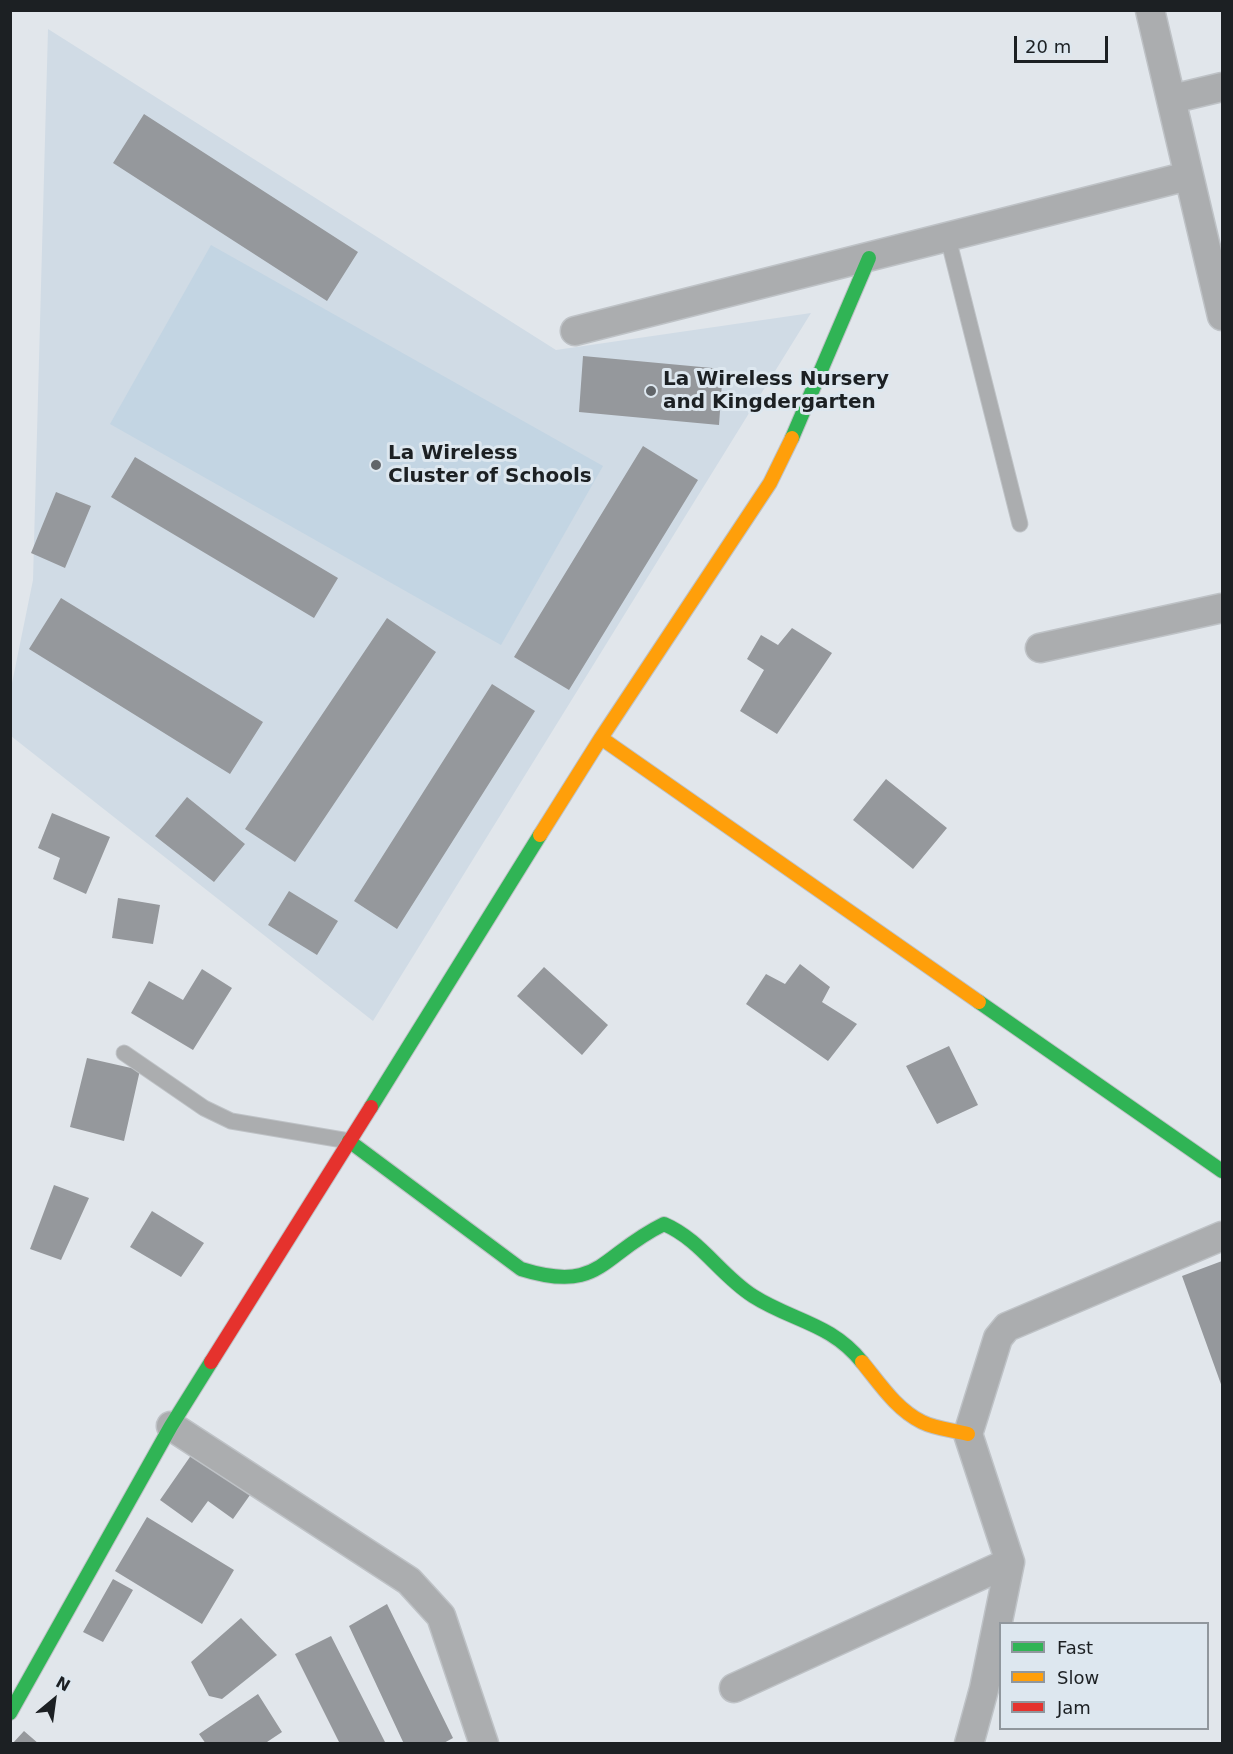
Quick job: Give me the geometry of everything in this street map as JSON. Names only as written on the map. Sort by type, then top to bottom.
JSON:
[{"type":"street","points":[[1150,10],[1222,316]]},
{"type":"street","points":[[1172,99],[1222,87]]},
{"type":"street","points":[[575,331],[1188,177]]},
{"type":"street","points":[[10,1713],[171,1426],[601,738],[770,483],[796,430],[869,258]]},
{"type":"street","points":[[1040,648],[1222,608]]},
{"type":"street","points":[[601,738],[1218,1162]]},
{"type":"street","points":[[349,1141],[520,1269],[544,1279],[568,1280],[599,1271],[647,1231],[664,1224],[682,1230],[741,1287],[764,1304],[818,1325],[840,1339],[900,1406],[923,1422],[968,1434]]},
{"type":"street","points":[[969,1743],[984,1689],[1010,1562],[968,1434],[998,1338],[1007,1327],[1222,1236]]},
{"type":"street","points":[[171,1426],[409,1581],[441,1616],[484,1743]]},
{"type":"street","points":[[734,1688],[1010,1562]]},
{"type":"lane","points":[[948,238],[1020,524]]},
{"type":"lane","points":[[124,1053],[204,1108],[231,1121],[349,1141]]},
{"type":"shaded area","name":"La Wireless Cluster of Schools","points":[[48,29],[556,350],[811,313],[373,1021],[11,736],[11,688],[33,580]]},
{"type":"shaded area","points":[[211,245],[603,466],[501,645],[110,424]]},
{"type":"building","points":[[144,114],[358,252],[327,301],[113,163]]},
{"type":"building","name":"La Wireless Nursery and Kingdergarten","points":[[583,356],[723,369],[719,425],[579,412]]},
{"type":"building","points":[[643,446],[698,480],[569,690],[514,657]]},
{"type":"building","points":[[135,457],[338,578],[314,618],[111,497]]},
{"type":"building","points":[[56,492],[91,506],[65,568],[31,553]]},
{"type":"building","points":[[61,598],[263,722],[230,774],[29,649]]},
{"type":"building","points":[[387,618],[436,652],[295,862],[245,829]]},
{"type":"building","points":[[792,628],[832,653],[777,734],[740,711],[764,670],[747,659],[761,635],[778,645]]},
{"type":"building","points":[[492,684],[535,711],[397,929],[354,901]]},
{"type":"building","points":[[886,779],[947,828],[913,869],[853,820]]},
{"type":"building","points":[[187,797],[245,844],[214,882],[155,836]]},
{"type":"building","points":[[52,813],[110,837],[86,894],[53,879],[60,858],[38,848]]},
{"type":"building","points":[[289,891],[338,921],[317,955],[268,925]]},
{"type":"building","points":[[118,898],[160,905],[153,944],[112,938]]},
{"type":"building","points":[[800,964],[830,987],[822,1002],[857,1024],[828,1061],[746,1004],[766,974],[785,984]]},
{"type":"building","points":[[544,967],[608,1025],[582,1055],[517,996]]},
{"type":"building","points":[[202,969],[232,988],[193,1050],[131,1013],[149,981],[183,1000]]},
{"type":"building","points":[[949,1046],[978,1105],[937,1124],[906,1066]]},
{"type":"building","points":[[87,1058],[140,1070],[124,1141],[70,1127]]},
{"type":"building","points":[[54,1185],[89,1198],[61,1260],[30,1249]]},
{"type":"building","points":[[152,1211],[204,1243],[181,1277],[130,1247]]},
{"type":"building","points":[[1222,1261],[1222,1387],[1182,1276]]},
{"type":"building","points":[[192,1454],[250,1495],[233,1519],[208,1501],[192,1523],[160,1500]]},
{"type":"building","points":[[147,1517],[234,1570],[202,1624],[115,1571]]},
{"type":"building","points":[[113,1579],[133,1590],[103,1642],[83,1632]]},
{"type":"building","points":[[387,1604],[453,1738],[442,1744],[404,1744],[349,1626]]},
{"type":"building","points":[[241,1618],[277,1655],[222,1699],[209,1696],[191,1662]]},
{"type":"building","points":[[331,1636],[386,1744],[340,1744],[295,1654]]},
{"type":"building","points":[[258,1694],[282,1732],[264,1744],[206,1744],[199,1734]]},
{"type":"building","points":[[24,1731],[39,1744],[12,1744]]},
{"type":"traffic: fast","points":[[792,438],[869,258]]},
{"type":"traffic: fast","points":[[371,1107],[540,835]]},
{"type":"traffic: fast","points":[[979,1002],[1222,1171]]},
{"type":"traffic: fast","points":[[349,1141],[521,1269],[547,1276],[568,1277],[585,1274],[598,1268],[664,1224],[700,1248],[741,1288],[824,1331],[850,1349],[862,1362]]},
{"type":"traffic: fast","points":[[10,1713],[171,1426],[211,1362]]},
{"type":"traffic: slow","points":[[540,835],[601,738],[770,483],[792,438]]},
{"type":"traffic: slow","points":[[601,738],[979,1002]]},
{"type":"traffic: slow","points":[[862,1362],[889,1395],[913,1417],[933,1426],[968,1434]]},
{"type":"traffic: jam","points":[[211,1362],[371,1107]]},
{"type":"place","name":"La Wireless Nursery and Kingdergarten","points":[[651,391]]},
{"type":"place","name":"La Wireless Cluster of Schools","points":[[376,465]]}]
